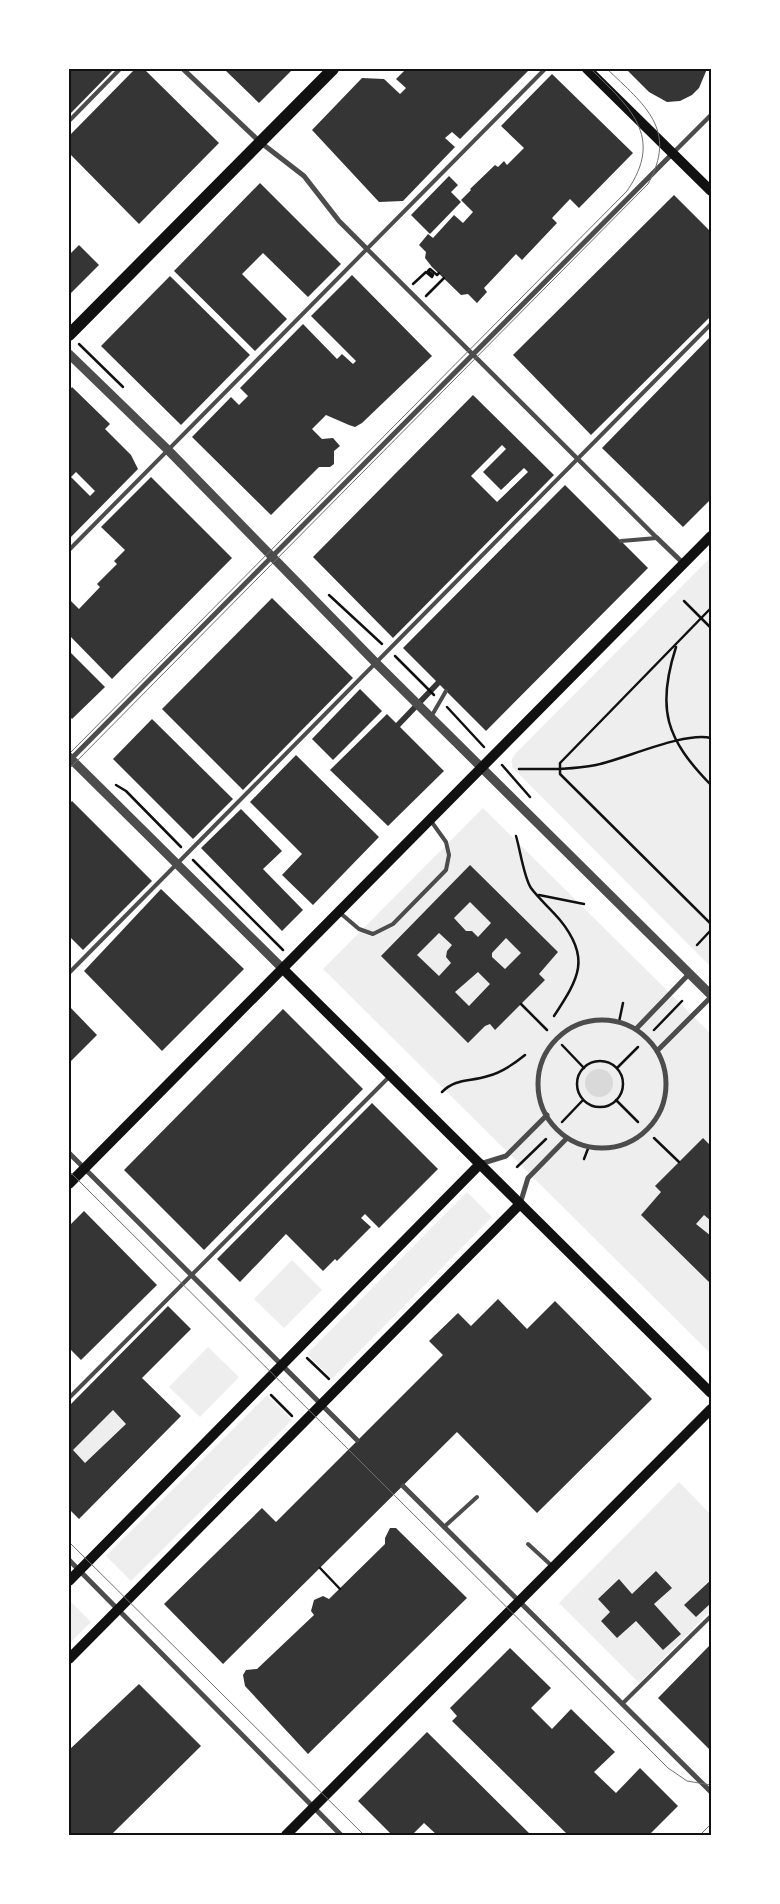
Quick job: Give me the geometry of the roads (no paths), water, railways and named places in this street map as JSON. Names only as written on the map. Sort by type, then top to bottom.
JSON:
[{"type":"main road","points":[[69,335],[333,69]]},
{"type":"main road","points":[[587,69],[711,192]]},
{"type":"main road","points":[[69,1184],[711,536]]},
{"type":"main road","points":[[282,969],[711,1393]]},
{"type":"main road","points":[[69,1581],[480,1164]]},
{"type":"main road","points":[[69,1659],[520,1204]]},
{"type":"main road","points":[[286,1835],[711,1409]]},
{"type":"street","points":[[183,69],[260,142],[304,176],[339,221],[577,460],[684,564]]},
{"type":"street","points":[[282,969],[69,759],[711,115]]},
{"type":"street","points":[[69,354],[168,450],[376,662],[483,766],[711,996],[658,1050]]},
{"type":"street","points":[[636,1029],[689,974]]},
{"type":"street","points":[[596,1020],[619,1022],[636,1029],[647,1037],[658,1050],[664,1067],[666,1089],[664,1100],[655,1120],[646,1130],[629,1142],[608,1147],[588,1146],[567,1138],[547,1115],[540,1098],[539,1079],[550,1047],[556,1040],[575,1026],[596,1020]]},
{"type":"street","points":[[480,1164],[506,1156],[547,1115]]},
{"type":"street","points":[[520,1204],[528,1178],[567,1138]]},
{"type":"street","points":[[69,1153],[358,1440]]},
{"type":"street","points":[[403,1486],[711,1792]]},
{"type":"street","points":[[69,1560],[341,1835]]},
{"type":"lane","points":[[69,121],[120,69]]},
{"type":"lane","points":[[69,550],[545,69]]},
{"type":"lane","points":[[69,973],[711,324]]},
{"type":"lane","points":[[620,541],[657,538]]},
{"type":"lane","points":[[432,717],[446,691]]},
{"type":"lane","points":[[339,911],[358,929],[373,934],[393,924],[446,870],[449,855],[446,842],[430,820]]},
{"type":"lane","points":[[69,1398],[391,1076]]},
{"type":"lane","points":[[444,1527],[477,1497]]},
{"type":"lane","points":[[528,1544],[553,1567]]},
{"type":"lane","points":[[622,1704],[711,1616]]},
{"type":"tram line","points":[[69,754],[627,191],[638,172],[643,154],[642,138],[638,124],[618,96],[591,69]]},
{"type":"tram line","points":[[69,769],[648,184],[656,165],[660,148],[658,133],[645,107],[607,69]]},
{"type":"tram line","points":[[69,1171],[668,1768],[687,1781],[711,1785]]},
{"type":"tram line","points":[[69,1542],[364,1835]]},
{"type":"tram line","points":[[700,1835],[711,1824]]}]
